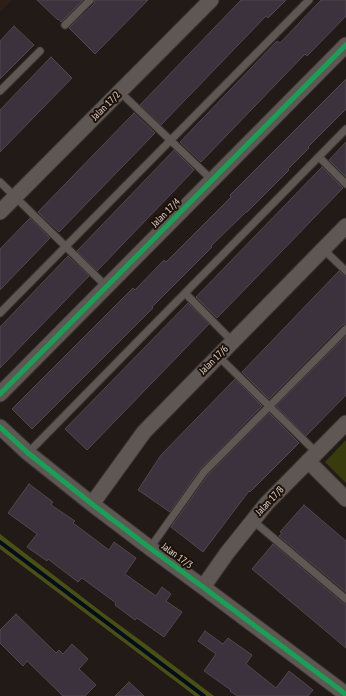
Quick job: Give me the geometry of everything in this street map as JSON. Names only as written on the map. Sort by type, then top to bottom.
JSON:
[{"type":"street","name":"Jalan 17/2","points":[[0,212],[120,92],[208,1]]},
{"type":"street","name":"Jalan 17/4","points":[[0,394],[346,45]]},
{"type":"street","name":"Jalan 17/6","points":[[92,504],[144,432],[346,226]]},
{"type":"street","name":"Jalan 17/8","points":[[203,587],[252,520],[346,423]]},
{"type":"street","name":"Jalan 17/3","points":[[0,427],[28,453],[92,504],[339,689],[346,696]]},
{"type":"street","points":[[312,457],[346,499]]},
{"type":"lane","points":[[65,25],[90,0]]},
{"type":"lane","points":[[0,313],[309,0]]},
{"type":"lane","points":[[0,91],[40,51]]},
{"type":"lane","points":[[120,92],[212,180]]},
{"type":"lane","points":[[28,453],[346,129]]},
{"type":"lane","points":[[319,157],[346,184]]},
{"type":"lane","points":[[0,182],[106,286]]},
{"type":"lane","points":[[323,249],[346,271]]},
{"type":"lane","points":[[185,293],[232,342]]},
{"type":"lane","points":[[150,548],[204,472],[346,329]]},
{"type":"lane","points":[[218,356],[269,406],[312,457]]},
{"type":"lane","points":[[252,520],[346,600]]},
{"type":"shaded area","points":[[0,0],[12,0],[0,12]]},
{"type":"green space","points":[[346,440],[346,483],[325,462]]},
{"type":"green space","points":[[0,534],[214,696],[195,696],[0,549]]},
{"type":"building","points":[[37,0],[83,0],[61,22]]},
{"type":"building","points":[[95,0],[148,0],[95,54],[69,28],[94,4]]},
{"type":"building","points":[[241,0],[286,0],[268,18],[266,16],[161,125],[140,105]]},
{"type":"building","points":[[321,0],[346,0],[346,16],[307,56],[305,54],[201,162],[180,142],[277,41],[280,43]]},
{"type":"building","points":[[14,26],[34,45],[0,79],[0,41]]},
{"type":"building","points":[[51,57],[72,78],[0,152],[0,110]]},
{"type":"building","points":[[346,79],[346,109],[308,147],[309,148],[288,169],[289,170],[211,246],[212,247],[152,307],[153,308],[32,429],[12,409],[133,288],[135,290],[164,260],[166,262],[231,197],[230,195]]},
{"type":"building","points":[[134,113],[155,133],[59,232],[38,212]]},
{"type":"building","points":[[346,142],[346,177],[329,160]]},
{"type":"building","points":[[174,150],[194,170],[97,271],[77,251]]},
{"type":"building","points":[[322,167],[343,188],[217,318],[196,297]]},
{"type":"building","points":[[30,218],[50,238],[0,290],[0,249]]},
{"type":"building","points":[[68,256],[89,276],[0,368],[0,327]]},
{"type":"building","points":[[339,271],[346,276],[346,324],[342,325],[269,399],[242,372]]},
{"type":"building","points":[[188,303],[209,324],[87,450],[65,429]]},
{"type":"building","points":[[346,336],[346,395],[306,436],[276,406]]},
{"type":"building","points":[[235,379],[262,406],[200,469],[170,512],[138,490],[161,455]]},
{"type":"building","points":[[269,413],[299,443],[250,492],[249,491],[203,552],[171,527],[208,475]]},
{"type":"building","points":[[29,484],[53,502],[51,505],[75,521],[73,523],[109,550],[114,542],[136,558],[125,574],[156,596],[162,587],[171,594],[166,601],[182,612],[164,637],[137,618],[135,620],[115,605],[116,603],[82,578],[78,582],[48,559],[47,561],[27,547],[37,534],[8,513]]},
{"type":"building","points":[[304,505],[346,541],[346,592],[279,536],[282,533],[280,532]]},
{"type":"building","points":[[273,544],[346,604],[346,648],[252,569]]},
{"type":"building","points":[[16,614],[56,653],[59,650],[63,654],[72,644],[88,659],[79,669],[96,685],[85,696],[63,696],[27,661],[23,666],[0,643],[0,630]]},
{"type":"building","points":[[205,631],[223,644],[228,638],[252,655],[246,664],[276,688],[289,671],[313,690],[308,696],[237,696],[204,671],[216,654],[198,641]]},
{"type":"building","points":[[129,682],[144,696],[115,696]]},
{"type":"waterway","points":[[0,542],[204,696]]},
{"type":"cycle path","points":[[0,394],[346,45]]},
{"type":"cycle path","points":[[0,427],[28,453],[92,504],[346,695]]}]
